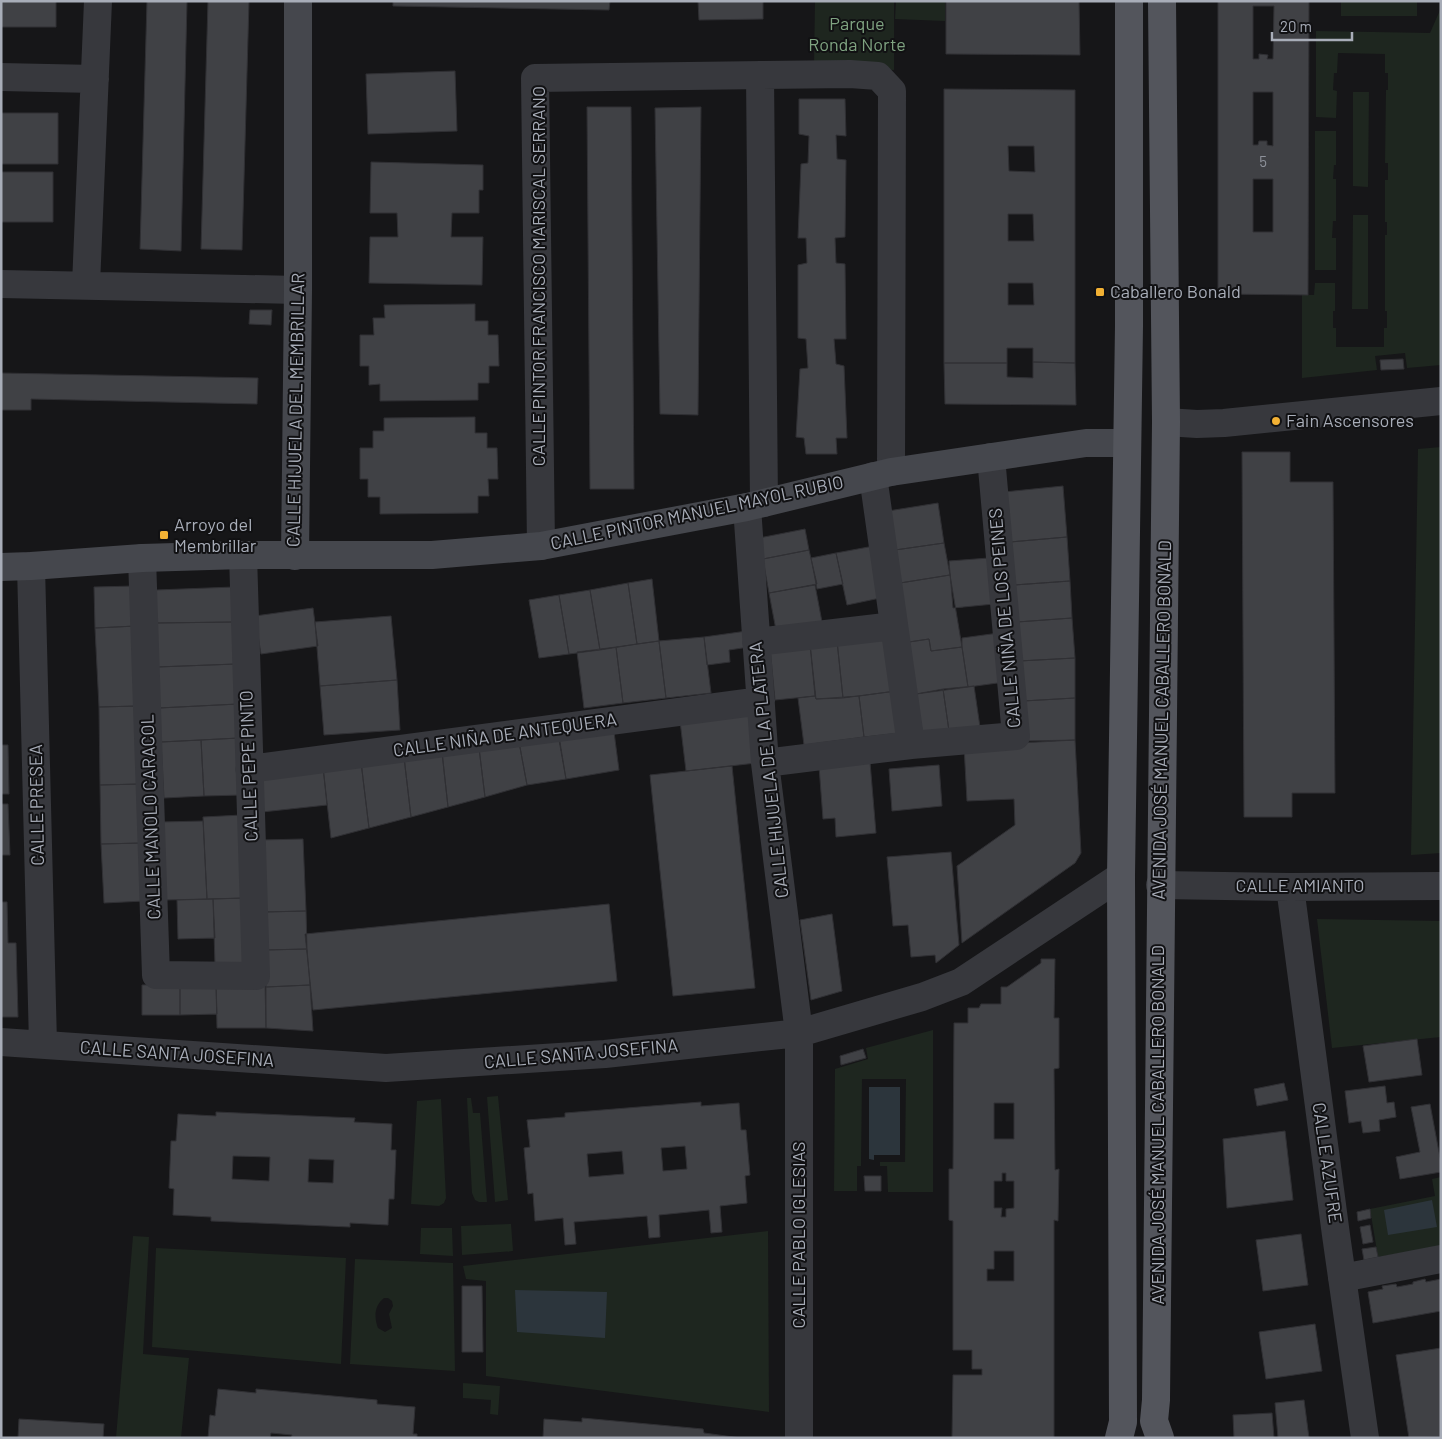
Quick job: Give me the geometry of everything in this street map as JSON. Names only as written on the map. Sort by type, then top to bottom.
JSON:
[{"type":"main road","name":"AVENIDA JOSÉ MANUEL CABALLERO BONALD","points":[[1119,1438],[1123,1422],[1121,876],[1129,326],[1129,1]]},
{"type":"main road","name":"AVENIDA JOSÉ MANUEL CABALLERO BONALD","points":[[1160,1438],[1154,1421],[1156,1390],[1166,422],[1162,1]]},
{"type":"street","points":[[86,285],[98,1]]},
{"type":"street","name":"CALLE HIJUELA DEL MEMBRILLAR","points":[[1,567],[142,558],[242,555],[295,556],[298,290],[298,1]]},
{"type":"street","name":"CALLE PINTOR FRANCISCO MARISCAL SERRANO","points":[[541,546],[535,78],[850,74],[878,76],[892,91],[882,474],[894,626],[911,745]]},
{"type":"street","points":[[756,505],[760,75]]},
{"type":"street","points":[[1,77],[95,79]]},
{"type":"street","points":[[1,284],[298,290]]},
{"type":"street","points":[[1166,422],[1224,423],[1441,401]]},
{"type":"street","name":"CALLE PINTOR MANUEL MAYOL RUBIO","points":[[295,556],[432,555],[541,546],[756,505],[882,474],[1086,443],[1127,443]]},
{"type":"street","name":"CALLE NIÑA DE LOS PEINES","points":[[765,763],[911,745],[1016,736],[991,457]]},
{"type":"street","name":"CALLE HIJUELA DE LA PLATERA","points":[[756,505],[756,642],[765,763],[798,1033]]},
{"type":"street","name":"CALLE PEPE PINTO","points":[[242,555],[256,976]]},
{"type":"street","name":"CALLE MANOLO CARACOL","points":[[142,558],[156,976],[256,976]]},
{"type":"street","name":"CALLE PRESEA","points":[[31,566],[42,1044]]},
{"type":"street","points":[[756,642],[894,626]]},
{"type":"street","name":"CALLE NIÑA DE ANTEQUERA","points":[[249,769],[761,701]]},
{"type":"street","name":"CALLE SANTA JOSEFINA","points":[[1,1042],[386,1068],[605,1054],[798,1033],[922,997],[962,982],[1121,876]]},
{"type":"street","name":"CALLE AMIANTO","points":[[1160,885],[1290,887],[1441,886]]},
{"type":"street","name":"CALLE AZUFRE","points":[[1290,887],[1365,1438]]},
{"type":"street","name":"CALLE PABLO IGLESIAS","points":[[798,1033],[799,1438]]},
{"type":"street","points":[[1342,1278],[1441,1259]]},
{"type":"green space","name":"Parque Ronda Norte","points":[[815,1],[894,1],[894,70],[814,65]]},
{"type":"green space","points":[[896,1],[945,1],[945,21],[895,19]]},
{"type":"green space","points":[[1341,1],[1417,1],[1417,16],[1341,16]]},
{"type":"green space","points":[[1441,8],[1441,365],[1407,368],[1405,353],[1375,356],[1377,370],[1302,378],[1302,295],[1314,295],[1315,283],[1335,283],[1333,328],[1336,328],[1336,347],[1384,347],[1384,328],[1387,328],[1387,311],[1385,311],[1385,235],[1387,235],[1387,222],[1385,222],[1385,180],[1388,180],[1388,163],[1385,163],[1388,73],[1385,73],[1385,54],[1338,53],[1337,73],[1334,73],[1333,90],[1337,91],[1336,118],[1316,117],[1316,31],[1430,33]]},
{"type":"green space","points":[[1353,92],[1369,92],[1368,187],[1353,186]]},
{"type":"green space","points":[[1315,131],[1336,131],[1336,165],[1334,165],[1333,179],[1336,179],[1336,221],[1333,221],[1332,238],[1336,238],[1336,270],[1315,270]]},
{"type":"green space","points":[[1353,215],[1368,215],[1368,309],[1352,309]]},
{"type":"green space","points":[[1441,447],[1441,853],[1411,855],[1418,449]]},
{"type":"green space","points":[[1317,919],[1441,921],[1441,1037],[1332,1048]]},
{"type":"green space","points":[[933,1030],[933,1192],[888,1192],[887,1166],[880,1166],[880,1162],[905,1162],[906,1079],[862,1079],[861,1166],[857,1166],[857,1191],[834,1191],[835,1069],[868,1059],[866,1048]]},
{"type":"green space","points":[[498,1096],[508,1200],[495,1202],[487,1097]]},
{"type":"green space","points":[[467,1098],[471,1098],[473,1113],[480,1113],[487,1202],[475,1200],[472,1193]]},
{"type":"green space","points":[[441,1099],[446,1198],[444,1203],[439,1206],[411,1204],[417,1101]]},
{"type":"green space","points":[[1441,1177],[1441,1246],[1378,1257],[1370,1209],[1435,1196],[1432,1179]]},
{"type":"green space","points":[[511,1224],[513,1251],[462,1255],[461,1226]]},
{"type":"green space","points":[[421,1228],[452,1228],[453,1256],[420,1254]]},
{"type":"green space","points":[[768,1231],[769,1412],[486,1376],[486,1281],[466,1279],[463,1266]]},
{"type":"green space","points":[[133,1236],[149,1237],[143,1354],[189,1358],[181,1438],[116,1438]]},
{"type":"green space","points":[[156,1248],[346,1258],[341,1364],[152,1347]]},
{"type":"green space","points":[[355,1259],[453,1263],[455,1371],[350,1364]],"holes":[[[384,1298],[392,1301],[393,1306],[389,1314],[392,1328],[385,1332],[378,1328],[376,1312],[381,1301]]]},
{"type":"green space","points":[[463,1383],[500,1386],[498,1415],[490,1414],[491,1400],[463,1398]]},
{"type":"shaded area","points":[[869,1087],[900,1087],[900,1155],[874,1155],[874,1160],[869,1159]]},
{"type":"shaded area","points":[[1432,1200],[1437,1227],[1388,1235],[1384,1210]]},
{"type":"shaded area","points":[[515,1290],[607,1292],[605,1338],[517,1332]]},
{"type":"building","points":[[1,1],[56,1],[56,27],[1,27]]},
{"type":"building","points":[[147,1],[187,1],[181,251],[140,249]]},
{"type":"building","points":[[208,1],[249,1],[242,250],[201,249]]},
{"type":"building","points":[[393,1],[610,1],[609,10],[393,6]]},
{"type":"building","points":[[698,1],[763,1],[763,19],[699,20]]},
{"type":"building","points":[[946,1],[1079,1],[1080,55],[946,54]]},
{"type":"building","points":[[1218,1],[1309,1],[1308,295],[1218,294]],"holes":[[[1253,6],[1274,6],[1273,59],[1267,59],[1268,55],[1259,54],[1259,59],[1253,59]],[[1253,92],[1273,92],[1273,146],[1267,145],[1267,141],[1259,141],[1258,145],[1253,145]],[[1253,179],[1273,179],[1273,232],[1253,232]]]},
{"type":"building","points":[[455,71],[457,131],[368,134],[366,74]]},
{"type":"building","points":[[944,89],[1075,90],[1075,363],[1033,362],[1033,348],[1007,348],[1007,363],[944,363]],"holes":[[[1008,146],[1034,146],[1035,172],[1009,171]],[[1008,214],[1033,214],[1034,241],[1008,241]],[[1008,283],[1033,283],[1034,305],[1008,305]]]},
{"type":"building","points":[[799,99],[845,99],[846,136],[836,135],[837,159],[846,160],[845,237],[835,238],[836,263],[845,264],[846,339],[834,339],[836,364],[844,366],[847,438],[836,438],[837,454],[806,454],[804,438],[796,437],[800,369],[808,368],[806,339],[798,338],[798,265],[807,263],[806,238],[798,238],[801,164],[808,163],[809,136],[799,134]]},
{"type":"building","points":[[587,107],[631,107],[634,489],[590,489]]},
{"type":"building","points":[[701,107],[698,415],[660,414],[655,108]]},
{"type":"building","points":[[1,113],[58,113],[58,164],[1,164]]},
{"type":"building","points":[[371,162],[483,165],[483,190],[479,190],[479,213],[452,213],[451,237],[483,237],[482,285],[369,283],[370,237],[398,237],[397,213],[370,213]]},
{"type":"building","points":[[1,172],[53,172],[53,222],[1,222]]},
{"type":"building","points":[[475,304],[475,321],[488,321],[488,335],[498,335],[499,366],[489,366],[489,383],[478,383],[478,400],[380,401],[380,384],[369,385],[369,366],[360,366],[360,335],[374,335],[373,318],[385,318],[384,305]]},
{"type":"building","points":[[250,310],[272,310],[271,325],[249,324]]},
{"type":"building","points":[[1403,359],[1404,369],[1381,370],[1380,360]]},
{"type":"building","points":[[1033,362],[1075,363],[1076,405],[945,404],[944,363],[1007,363],[1007,377],[1033,378]]},
{"type":"building","points":[[1,373],[258,378],[257,404],[31,399],[31,410],[1,410]]},
{"type":"building","points":[[475,417],[475,433],[487,433],[487,448],[497,448],[498,479],[488,479],[489,496],[478,496],[478,513],[380,514],[380,497],[368,497],[368,479],[360,479],[360,448],[373,448],[373,431],[384,431],[384,418]]},
{"type":"building","points":[[1242,452],[1290,452],[1290,482],[1333,482],[1335,793],[1292,793],[1292,817],[1244,817]]},
{"type":"building","points":[[1063,486],[1067,537],[1010,542],[1004,492]]},
{"type":"building","points":[[938,503],[944,543],[895,550],[888,511]]},
{"type":"building","points":[[805,529],[809,550],[763,559],[759,538]]},
{"type":"building","points":[[1067,537],[1070,581],[1014,585],[1010,542]]},
{"type":"building","points":[[944,543],[950,575],[900,583],[895,550]]},
{"type":"building","points":[[874,546],[885,597],[847,605],[836,553]]},
{"type":"building","points":[[809,550],[817,584],[769,593],[763,559]]},
{"type":"building","points":[[836,553],[843,584],[817,589],[811,558]]},
{"type":"building","points":[[989,558],[994,604],[953,608],[949,561]]},
{"type":"building","points":[[950,575],[962,647],[931,651],[929,639],[909,642],[900,583]]},
{"type":"building","points":[[652,579],[659,641],[637,644],[628,583]]},
{"type":"building","points":[[1070,581],[1072,618],[1017,622],[1014,585]]},
{"type":"building","points":[[628,583],[637,644],[600,650],[590,590]]},
{"type":"building","points":[[815,585],[822,622],[776,630],[769,593]]},
{"type":"building","points":[[135,586],[136,626],[95,628],[94,587]]},
{"type":"building","points":[[234,587],[234,622],[156,623],[156,590]]},
{"type":"building","points":[[590,590],[600,650],[569,654],[559,595]]},
{"type":"building","points":[[559,595],[569,654],[539,658],[529,600]]},
{"type":"building","points":[[313,608],[318,646],[261,654],[255,616]]},
{"type":"building","points":[[391,616],[397,680],[320,686],[315,622]]},
{"type":"building","points":[[1072,618],[1075,658],[1019,661],[1017,622]]},
{"type":"building","points":[[234,622],[236,664],[157,667],[156,623]]},
{"type":"building","points":[[136,626],[138,706],[99,707],[95,628]]},
{"type":"building","points":[[747,631],[749,647],[729,650],[730,662],[707,665],[704,637]]},
{"type":"building","points":[[999,633],[1005,682],[968,687],[962,638]]},
{"type":"building","points":[[704,637],[711,693],[666,698],[659,641]]},
{"type":"building","points":[[889,637],[896,691],[843,698],[837,641]]},
{"type":"building","points":[[929,639],[931,651],[962,647],[968,687],[916,694],[909,642]]},
{"type":"building","points":[[659,641],[666,698],[623,703],[616,647]]},
{"type":"building","points":[[837,641],[843,698],[816,699],[810,644]]},
{"type":"building","points":[[810,644],[815,696],[775,700],[770,648]]},
{"type":"building","points":[[616,647],[623,703],[584,708],[577,652]]},
{"type":"building","points":[[1075,658],[1075,698],[1023,701],[1019,661]]},
{"type":"building","points":[[236,664],[238,704],[159,708],[157,667]]},
{"type":"building","points":[[397,680],[400,730],[324,735],[320,686]]},
{"type":"building","points":[[974,686],[980,727],[949,731],[943,689]]},
{"type":"building","points":[[943,689],[949,731],[923,735],[916,694]]},
{"type":"building","points":[[896,691],[900,733],[864,737],[859,696]]},
{"type":"building","points":[[815,696],[816,699],[859,696],[864,737],[804,745],[798,698]]},
{"type":"building","points":[[1075,698],[1075,740],[1025,741],[1023,701]]},
{"type":"building","points":[[238,704],[239,738],[161,742],[159,708]]},
{"type":"building","points":[[138,706],[140,784],[100,785],[99,707]]},
{"type":"building","points":[[750,713],[756,763],[686,771],[680,721]]},
{"type":"building","points":[[614,732],[619,770],[566,779],[559,740]]},
{"type":"building","points":[[559,736],[566,779],[527,785],[519,742]]},
{"type":"building","points":[[239,738],[242,795],[204,796],[201,740]]},
{"type":"building","points":[[201,740],[204,796],[164,798],[161,742]]},
{"type":"building","points":[[1075,740],[1081,853],[1075,863],[962,943],[957,866],[1015,825],[1014,799],[967,801],[964,746]]},
{"type":"building","points":[[519,742],[527,785],[485,797],[479,748]]},
{"type":"building","points":[[1,745],[8,745],[9,794],[1,794]]},
{"type":"building","points":[[479,748],[485,797],[448,807],[442,752]]},
{"type":"building","points":[[442,752],[448,807],[411,817],[404,757]]},
{"type":"building","points":[[404,757],[411,817],[369,828],[361,762]]},
{"type":"building","points":[[361,762],[369,828],[331,838],[323,767]]},
{"type":"building","points":[[870,762],[876,833],[836,837],[835,818],[823,819],[819,766]]},
{"type":"building","points":[[939,765],[942,806],[892,811],[889,769]]},
{"type":"building","points":[[732,766],[755,988],[673,996],[650,775]]},
{"type":"building","points":[[323,767],[327,805],[262,812],[258,774]]},
{"type":"building","points":[[140,784],[142,843],[101,844],[100,785]]},
{"type":"building","points":[[1,804],[8,804],[10,855],[1,855]]},
{"type":"building","points":[[242,815],[245,898],[207,899],[203,817]]},
{"type":"building","points":[[203,821],[207,899],[165,900],[161,822]]},
{"type":"building","points":[[303,839],[306,911],[264,912],[261,840]]},
{"type":"building","points":[[142,843],[144,901],[104,903],[101,844]]},
{"type":"building","points":[[951,852],[959,945],[936,963],[935,955],[911,957],[908,925],[893,926],[887,857]]},
{"type":"building","points":[[245,898],[246,964],[215,965],[213,899]]},
{"type":"building","points":[[213,899],[215,938],[178,939],[177,900]]},
{"type":"building","points":[[1,902],[7,902],[8,943],[16,943],[18,1017],[1,1017]]},
{"type":"building","points":[[609,904],[617,981],[313,1010],[305,934]]},
{"type":"building","points":[[306,911],[307,949],[265,950],[264,912]]},
{"type":"building","points":[[832,914],[842,991],[811,1000],[800,920]]},
{"type":"building","points":[[307,949],[310,985],[266,987],[265,950]]},
{"type":"building","points":[[1041,959],[1055,959],[1054,1018],[1059,1018],[1059,1068],[1054,1069],[1055,1170],[1059,1169],[1058,1221],[1054,1220],[1054,1438],[952,1438],[953,1375],[982,1375],[982,1369],[972,1369],[972,1350],[953,1350],[953,1221],[949,1220],[949,1169],[953,1169],[954,1023],[968,1023],[968,1008],[979,1008],[981,1004],[1001,1004],[1001,987],[1007,987],[1041,963]],"holes":[[[994,1103],[1014,1103],[1014,1139],[994,1139]],[[1002,1173],[1006,1173],[1006,1181],[1014,1181],[1014,1208],[1006,1209],[1006,1217],[1001,1217],[1002,1208],[994,1208],[994,1181],[1002,1181]],[[994,1251],[1014,1251],[1014,1281],[987,1281],[987,1269],[994,1269]]]},
{"type":"building","points":[[265,983],[266,1028],[217,1028],[216,984]]},
{"type":"building","points":[[180,984],[216,984],[217,1014],[180,1015]]},
{"type":"building","points":[[180,984],[180,1015],[142,1015],[142,985]]},
{"type":"building","points":[[310,985],[313,1031],[266,1028],[266,987]]},
{"type":"building","points":[[1417,1039],[1422,1075],[1369,1082],[1363,1046]]},
{"type":"building","points":[[863,1049],[866,1058],[841,1065],[840,1056]]},
{"type":"building","points":[[1284,1083],[1288,1100],[1257,1106],[1254,1089]]},
{"type":"building","points":[[1385,1086],[1387,1103],[1394,1102],[1396,1117],[1379,1120],[1380,1131],[1363,1133],[1361,1121],[1349,1123],[1345,1091]]},
{"type":"building","points":[[701,1102],[701,1106],[739,1103],[741,1130],[746,1130],[750,1175],[745,1176],[747,1203],[720,1206],[722,1232],[711,1233],[709,1210],[659,1215],[660,1237],[649,1238],[647,1216],[574,1222],[576,1244],[565,1245],[563,1218],[535,1221],[533,1193],[528,1194],[524,1148],[530,1147],[527,1120],[565,1117],[565,1113]],"holes":[[[685,1146],[687,1169],[663,1171],[661,1148]],[[622,1151],[624,1174],[589,1177],[587,1154]]]},
{"type":"building","points":[[1430,1104],[1441,1172],[1400,1179],[1396,1157],[1420,1152],[1411,1107]]},
{"type":"building","points":[[216,1112],[355,1118],[354,1122],[392,1124],[391,1150],[396,1150],[394,1199],[389,1199],[388,1225],[350,1223],[350,1227],[211,1221],[211,1217],[173,1215],[174,1189],[169,1188],[171,1141],[176,1141],[178,1114],[216,1116]],"holes":[[[233,1156],[270,1157],[269,1181],[232,1179]],[[309,1159],[334,1160],[333,1183],[308,1182]]]},
{"type":"building","points":[[1285,1131],[1293,1200],[1227,1208],[1223,1139]]},
{"type":"building","points":[[864,1176],[881,1176],[881,1191],[865,1191]]},
{"type":"building","points":[[1370,1209],[1371,1218],[1358,1221],[1357,1212]]},
{"type":"building","points":[[1370,1225],[1373,1242],[1363,1244],[1360,1227]]},
{"type":"building","points":[[1301,1234],[1308,1285],[1263,1291],[1256,1240]]},
{"type":"building","points":[[1376,1247],[1378,1257],[1364,1260],[1362,1249]]},
{"type":"building","points":[[1425,1279],[1426,1282],[1441,1279],[1441,1311],[1373,1323],[1368,1292],[1383,1289],[1382,1286],[1396,1284],[1397,1287],[1413,1284],[1413,1282]]},
{"type":"building","points":[[462,1286],[482,1286],[483,1352],[462,1352]]},
{"type":"building","points":[[1315,1324],[1322,1371],[1266,1379],[1259,1332]]},
{"type":"building","points":[[1441,1348],[1441,1437],[1409,1438],[1396,1355]]},
{"type":"building","points":[[218,1389],[256,1393],[256,1389],[377,1400],[377,1404],[415,1407],[413,1434],[417,1434],[417,1438],[291,1438],[292,1435],[271,1433],[270,1438],[208,1438],[210,1415],[215,1416]]},
{"type":"building","points":[[1304,1400],[1309,1438],[1278,1438],[1275,1403]]},
{"type":"building","points":[[1272,1413],[1274,1438],[1234,1438],[1233,1415]]},
{"type":"building","points":[[582,1418],[703,1429],[704,1433],[741,1438],[543,1438],[544,1419],[582,1422]]},
{"type":"building","points":[[19,1419],[104,1424],[103,1438],[18,1438]]},
{"type":"place","name":"Caballero Bonald","points":[[1100,292]]},
{"type":"place","name":"Fain Ascensores","points":[[1276,421]]},
{"type":"place","name":"Arroyo del Membrillar","points":[[164,535]]}]
